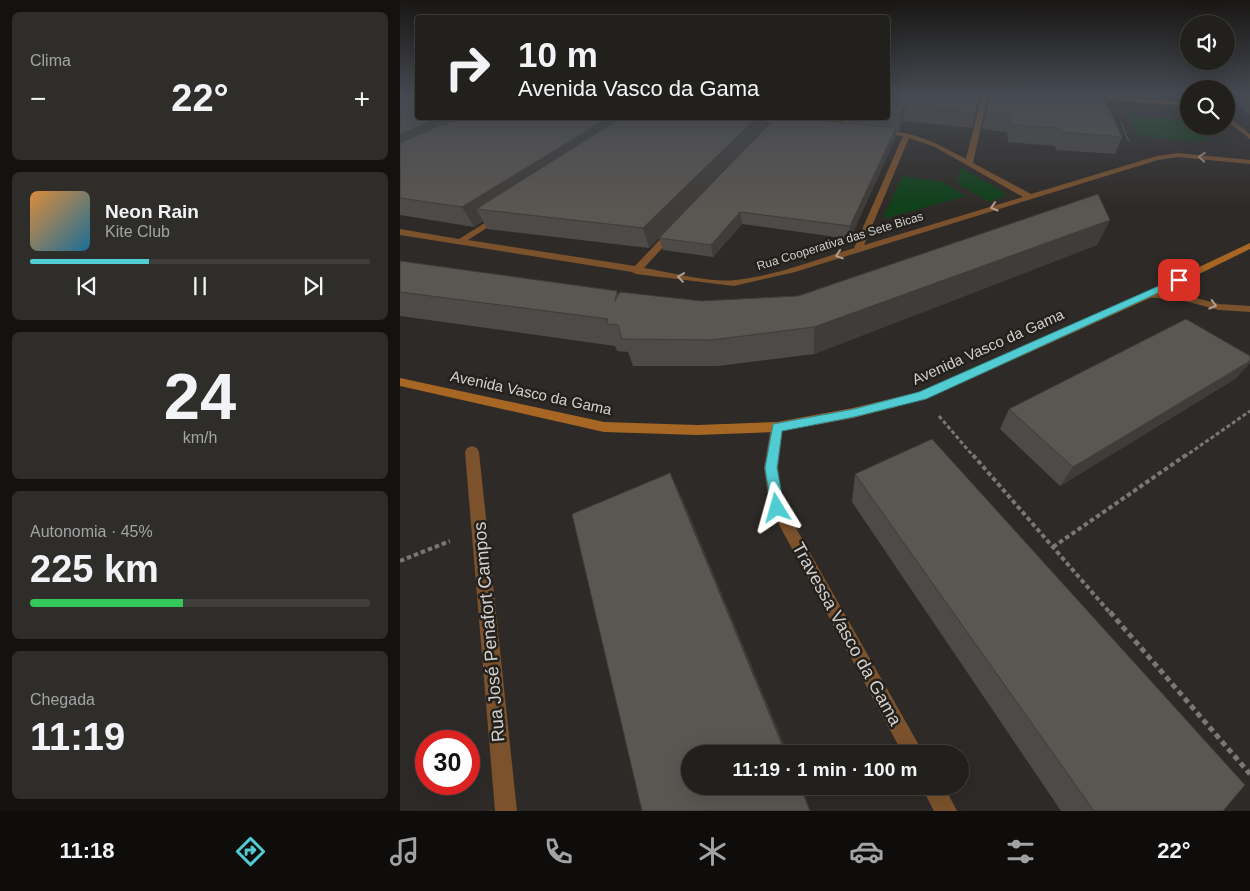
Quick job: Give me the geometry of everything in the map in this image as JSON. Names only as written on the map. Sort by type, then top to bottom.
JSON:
[{"type":"main road","name":"Avenida Vasco da Gama","points":[[400,382],[604,427],[698,430],[777,427],[854,413],[922,396],[1250,246]]},
{"type":"street","points":[[875,132],[907,136],[937,146],[1028,196]]},
{"type":"street","points":[[969,163],[976,132]]},
{"type":"street","points":[[858,249],[907,136]]},
{"type":"street","name":"Rua Cooperativa das Sete Bicas","points":[[400,232],[636,270],[715,282],[734,283],[792,270],[1028,196],[1157,158],[1178,155],[1250,162]]},
{"type":"street","points":[[460,242],[509,209]]},
{"type":"street","points":[[636,270],[677,227]]},
{"type":"street","points":[[1148,294],[1181,297],[1220,307],[1250,310]]},
{"type":"street","name":"Travessa Vasco da Gama","points":[[777,427],[771,468],[777,508],[909,745]]},
{"type":"street","name":"Rua José Penafort Campos","points":[[472,452],[506,811]]},
{"type":"street","points":[[937,795],[946,811]]},
{"type":"path","points":[[1125,132],[1138,163]]},
{"type":"path","points":[[922,396],[1250,774]]},
{"type":"path","points":[[1053,547],[1250,411]]},
{"type":"path","points":[[400,561],[479,529]]},
{"type":"green space","points":[[1136,132],[1180,132],[1180,135],[1204,135],[1209,142],[1138,136]]},
{"type":"green space","points":[[960,167],[1006,195],[989,202],[958,184]]},
{"type":"green space","points":[[902,176],[943,182],[966,196],[883,219]]},
{"type":"building","points":[[425,132],[585,132],[462,207],[400,198],[400,143]]},
{"type":"building","points":[[599,132],[742,132],[643,228],[476,209]]},
{"type":"building","points":[[762,132],[894,132],[850,226],[740,212],[711,245],[659,238]]},
{"type":"building","points":[[1062,132],[1120,132],[1122,137]]},
{"type":"building","points":[[1098,194],[1110,220],[814,327],[712,340],[622,339],[618,325],[606,324],[608,319],[400,292],[400,261],[617,291],[615,301],[620,292],[701,301],[798,296]]},
{"type":"building","points":[[1186,319],[1250,356],[1250,361],[1073,467],[1009,409]]},
{"type":"building","points":[[932,439],[1245,785],[1223,811],[1094,811],[855,474]]},
{"type":"building","points":[[670,473],[782,745],[681,745],[681,795],[804,795],[810,811],[642,811],[572,514]]},
{"type":"route","points":[[777,508],[771,468],[777,427],[854,413],[922,396],[1179,280]]}]
